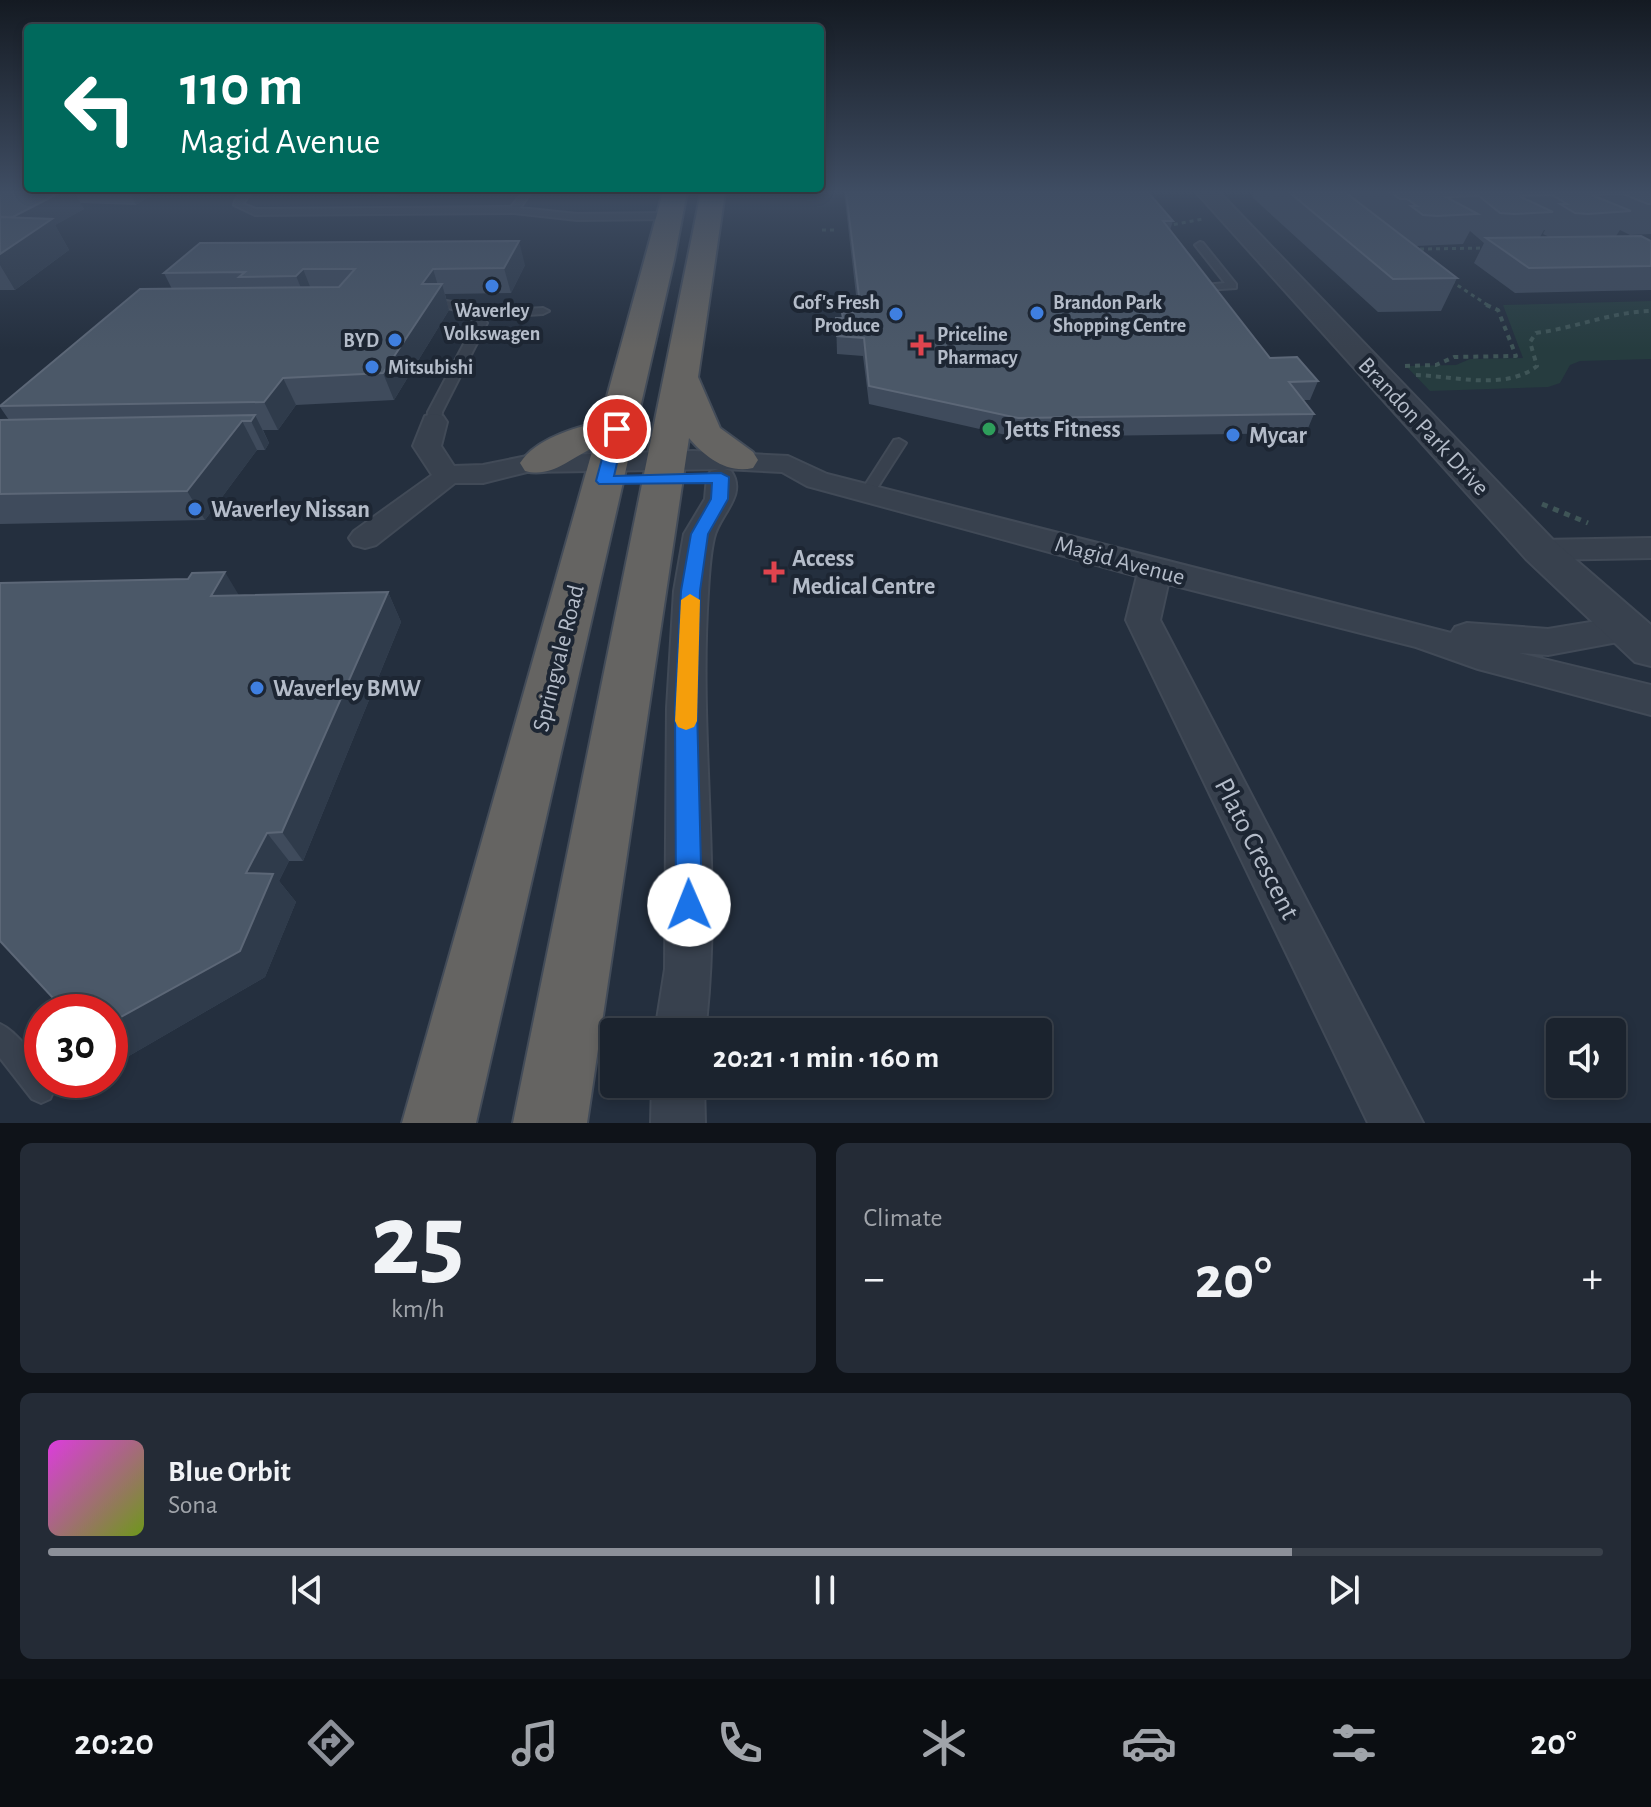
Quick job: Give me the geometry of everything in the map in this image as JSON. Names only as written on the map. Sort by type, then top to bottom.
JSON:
[{"type":"highway","name":"Springvale Road","points":[[439,1123],[664,244]]},
{"type":"highway","points":[[550,1123],[667,591],[663,470],[704,244]]},
{"type":"highway","points":[[680,376],[704,434],[730,469]]},
{"type":"highway","points":[[539,463],[554,452],[597,433],[610,457]]},
{"type":"street","name":"Brandon Park Drive","points":[[1256,244],[1540,550],[1639,640]]},
{"type":"street","points":[[434,422],[427,446],[446,475]]},
{"type":"street","name":"Magid Avenue","points":[[483,474],[507,481],[610,457],[663,470],[730,469],[794,483],[817,480],[1155,570],[1423,636],[1478,656],[1651,700]]},
{"type":"street","points":[[446,475],[483,474],[539,463]]},
{"type":"street","points":[[682,1018],[689,969],[686,708],[667,591],[698,545],[702,526],[720,499],[730,469]]},
{"type":"street","points":[[365,538],[441,482],[446,475]]},
{"type":"street","points":[[1540,550],[1651,548]]},
{"type":"street","name":"Plato Crescent","points":[[1155,570],[1143,620],[1396,1123]]},
{"type":"street","name":"Magid Avenue","points":[[1423,636],[1548,642],[1639,640]]},
{"type":"street","points":[[678,1098],[678,1123]]},
{"type":"lane","points":[[1189,289],[1232,286],[1200,245]]},
{"type":"lane","points":[[434,422],[435,412],[481,323],[475,315],[458,307],[435,302]]},
{"type":"lane","points":[[475,315],[543,311]]},
{"type":"lane","points":[[867,493],[899,443]]},
{"type":"lane","points":[[0,1037],[24,1068]]},
{"type":"path","points":[[1413,249],[1498,248]]},
{"type":"path","points":[[1420,249],[1426,254]]},
{"type":"path","points":[[1422,384],[1404,366],[1436,365],[1454,357],[1516,356],[1498,310],[1478,301],[1450,280]]},
{"type":"path","points":[[1413,375],[1515,378],[1534,371],[1537,366],[1530,342],[1536,333],[1567,329],[1623,312],[1651,311]]},
{"type":"path","points":[[1537,501],[1592,525]]},
{"type":"green space","points":[[1651,301],[1651,359],[1580,361],[1570,365],[1560,383],[1548,387],[1430,391],[1406,366],[1456,365],[1470,359],[1523,358],[1503,305]]},
{"type":"building","points":[[0,244],[14,244],[0,254]]},
{"type":"building","points":[[198,244],[517,244],[504,268],[433,269],[422,284],[442,284],[383,373],[283,378],[264,402],[0,406],[140,289],[339,287],[355,269],[303,269],[296,276],[239,277],[245,272],[164,273]]},
{"type":"building","name":"Brandon Park Shopping Centre","points":[[853,244],[1181,244],[1270,358],[1297,357],[1318,381],[1289,382],[1314,414],[1018,418],[869,386],[864,338],[837,336],[836,318],[843,318],[842,313],[861,312]]},
{"type":"building","points":[[1352,244],[1413,244],[1457,278],[1393,279]]},
{"type":"building","points":[[1495,244],[1651,244],[1651,266],[1529,268]]},
{"type":"building","points":[[255,415],[251,421],[242,421],[187,491],[0,494],[0,420]]},
{"type":"building","points":[[225,572],[211,596],[388,592],[282,832],[267,833],[246,873],[273,874],[240,951],[128,1013],[128,994],[49,994],[0,941],[0,583],[188,579],[192,573]]},
{"type":"slow traffic","points":[[686,721],[690,600]]},
{"type":"place","name":"Waverley Volkswagen","points":[[492,286]]},
{"type":"place","name":"Brandon Park Shopping Centre","points":[[1037,313]]},
{"type":"place","name":"Gof's Fresh Produce","points":[[896,314]]},
{"type":"place","name":"BYD","points":[[395,340]]},
{"type":"place","name":"Priceline Pharmacy","points":[[921,345]]},
{"type":"place","name":"Mitsubishi","points":[[372,367]]},
{"type":"place","name":"Jetts Fitness","points":[[989,429]]},
{"type":"place","name":"Mycar","points":[[1233,435]]},
{"type":"place","name":"Waverley Nissan","points":[[195,509]]},
{"type":"place","name":"Access Medical Centre","points":[[774,572]]},
{"type":"place","name":"Waverley BMW","points":[[257,688]]},
{"type":"route","points":[[617,429],[604,481],[721,477],[720,499],[699,534],[691,591],[686,708],[689,905]]}]
